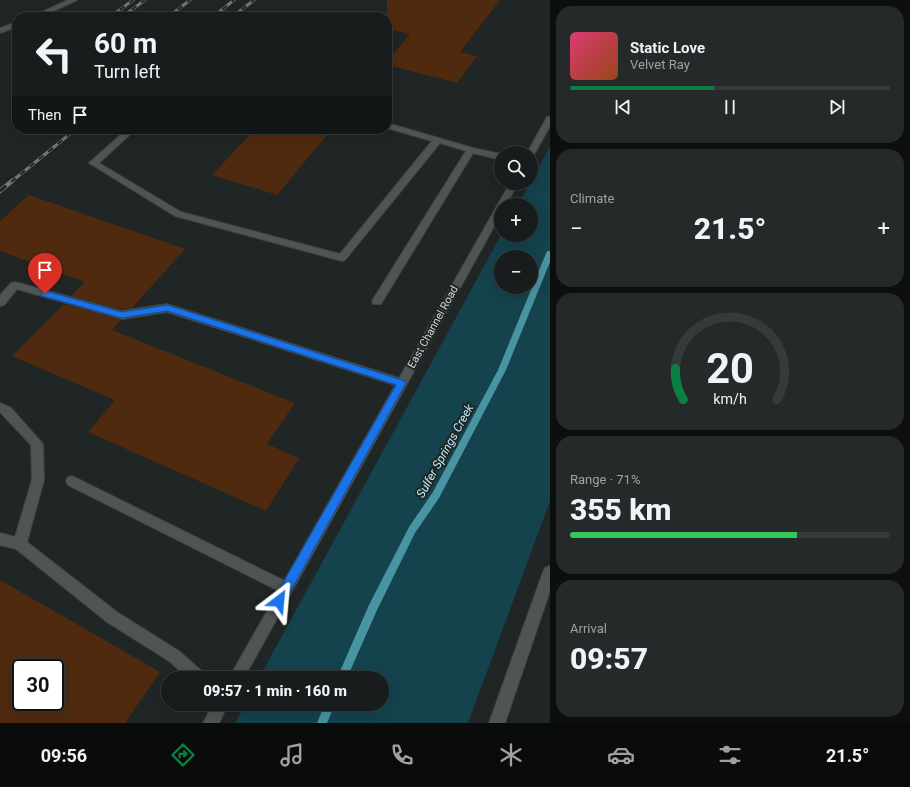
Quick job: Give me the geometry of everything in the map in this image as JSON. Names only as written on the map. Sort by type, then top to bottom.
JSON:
[{"type":"street","points":[[46,12],[74,0]]},
{"type":"street","points":[[0,31],[12,26]]},
{"type":"street","points":[[535,146],[550,119]]},
{"type":"street","points":[[392,126],[494,155]]},
{"type":"street","points":[[126,134],[93,163],[178,214],[342,258],[438,140]]},
{"type":"street","points":[[377,301],[471,150]]},
{"type":"street","name":"East Channel Road","points":[[240,671],[494,217]]},
{"type":"street","points":[[0,302],[14,285],[122,315],[168,308],[401,383]]},
{"type":"street","points":[[0,407],[7,410],[37,444],[38,480],[20,544]]},
{"type":"street","points":[[72,481],[286,588]]},
{"type":"street","points":[[0,539],[20,544],[112,616],[174,656],[191,671]]},
{"type":"street","points":[[497,723],[550,572]]},
{"type":"street","points":[[210,723],[217,711]]},
{"type":"shaded area","points":[[550,146],[550,501],[468,723],[235,723],[241,711],[389,711],[389,671],[263,671],[497,242],[538,242],[538,198],[522,198],[526,190],[538,190],[538,169]]},
{"type":"building","points":[[387,0],[500,0],[460,52],[477,56],[457,83],[392,66],[392,55],[410,34],[392,30],[392,12],[387,12]]},
{"type":"building","points":[[250,134],[328,134],[277,195],[212,175]]},
{"type":"building","points":[[29,195],[185,249],[132,308],[122,309],[71,296],[85,282],[0,251],[0,221]]},
{"type":"building","points":[[64,304],[121,320],[112,330],[295,403],[267,444],[299,458],[266,511],[88,432],[115,400],[12,356]]},
{"type":"building","points":[[0,580],[160,672],[125,723],[0,723]]},
{"type":"waterway","name":"Sulfer Springs Creek","points":[[345,671],[373,608],[412,530],[436,495],[502,370],[550,253]]},
{"type":"waterway","name":"Sulfer Springs Creek","points":[[322,723],[327,711]]},
{"type":"railway","points":[[117,12],[133,0]]},
{"type":"railway","points":[[129,12],[145,0]]},
{"type":"railway","points":[[174,12],[190,0]]},
{"type":"railway","points":[[219,12],[234,0]]},
{"type":"railway","points":[[238,12],[254,0]]},
{"type":"railway","points":[[11,182],[70,134]]},
{"type":"railway","points":[[0,191],[12,181]]},
{"type":"route","points":[[45,294],[122,315],[168,308],[401,383],[279,601]]}]
